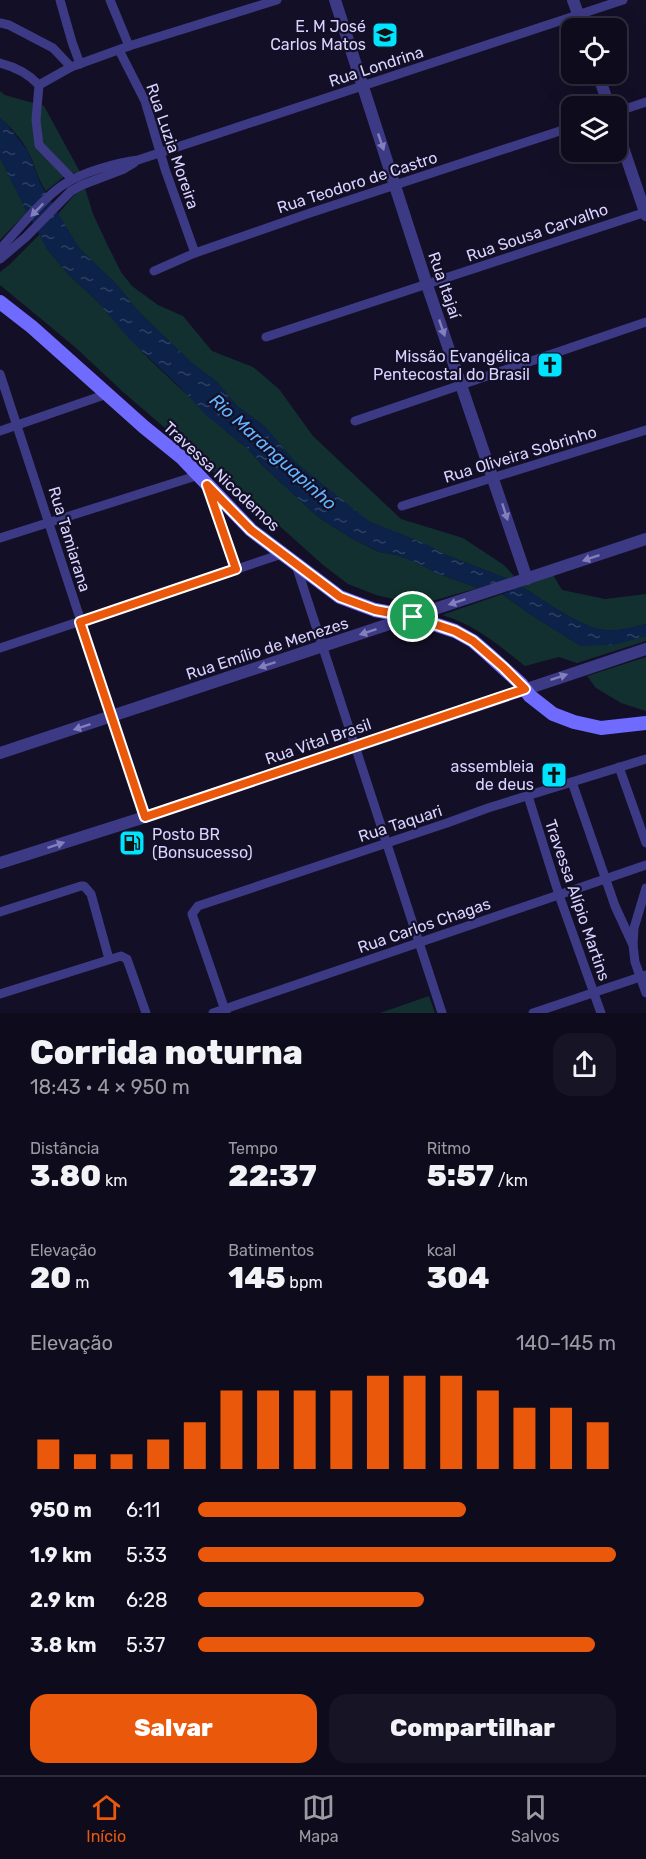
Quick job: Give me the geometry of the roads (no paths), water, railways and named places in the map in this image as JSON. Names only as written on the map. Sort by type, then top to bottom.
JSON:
[{"type":"main road","name":"Travessa Nicodemos","points":[[0,302],[58,349],[181,457],[251,530],[340,597],[375,610],[413,617],[455,631],[473,641],[503,667],[530,696],[553,714],[601,728],[646,723]]},
{"type":"street","points":[[60,0],[76,65]]},
{"type":"street","points":[[110,0],[129,46]]},
{"type":"street","points":[[39,85],[76,65],[129,46],[277,0]]},
{"type":"street","name":"Rua Itajaí","points":[[335,0],[427,285],[494,478],[522,580]]},
{"type":"street","points":[[573,0],[579,18]]},
{"type":"street","name":"Rua Londrina","points":[[138,160],[622,0]]},
{"type":"street","points":[[0,23],[9,25],[53,48],[76,65]]},
{"type":"street","name":"Rua Luzia Moreira","points":[[119,50],[145,100],[165,169],[195,253]]},
{"type":"street","points":[[0,63],[19,69],[39,85],[36,120],[39,145],[72,179]]},
{"type":"street","points":[[627,108],[646,102]]},
{"type":"street","name":"Rua Teodoro de Castro","points":[[154,271],[195,253],[561,131]]},
{"type":"street","points":[[627,159],[646,213]]},
{"type":"street","points":[[0,249],[55,190],[72,179],[121,162],[138,160]]},
{"type":"street","points":[[0,259],[26,237],[71,191],[124,169],[138,160]]},
{"type":"street","name":"Rua Sousa Carvalho","points":[[266,337],[646,213]]},
{"type":"street","points":[[355,421],[646,322]]},
{"type":"street","name":"Rua Tamiarana","points":[[0,374],[145,817]]},
{"type":"street","points":[[0,430],[107,394]]},
{"type":"street","name":"Rua Oliveira Sobrinho","points":[[402,506],[646,430]]},
{"type":"street","points":[[0,538],[49,522],[203,480],[236,569]]},
{"type":"street","name":"Rua Emílio de Menezes","points":[[0,753],[646,539]]},
{"type":"street","points":[[0,648],[282,554]]},
{"type":"street","points":[[295,564],[442,1013]]},
{"type":"street","name":"Rua Vital Brasil","points":[[0,863],[145,817],[646,649]]},
{"type":"street","name":"Rua Taquari","points":[[226,1011],[192,914],[198,906],[488,808],[646,759]]},
{"type":"street","points":[[619,767],[646,843]]},
{"type":"street","points":[[572,782],[605,878],[625,931],[633,945],[646,993]]},
{"type":"street","name":"Travessa Alípio Martins","points":[[528,796],[559,895],[601,1013]]},
{"type":"street","name":"Rua Carlos Chagas","points":[[213,1013],[226,1011],[419,942],[646,865]]},
{"type":"street","points":[[0,912],[84,886],[92,894],[109,959]]},
{"type":"street","points":[[633,945],[634,928],[646,888]]},
{"type":"street","points":[[0,994],[121,956],[127,959],[146,1013]]},
{"type":"street","points":[[533,1013],[643,976]]},
{"type":"water","name":"Rio Maranguapinho","points":[[0,118],[28,151],[40,183],[79,248],[118,286],[138,311],[193,364],[216,381],[237,406],[264,426],[295,462],[370,522],[508,579],[478,588],[397,555],[380,552],[351,538],[318,517],[248,449],[207,416],[129,339],[97,301],[70,276],[47,249],[0,158]]},
{"type":"water","points":[[521,586],[584,624],[609,630],[646,624],[646,636],[614,645],[581,646],[502,594]]},
{"type":"place","name":"E. M José Carlos Matos","points":[[385,35]]},
{"type":"place","name":"Missão Evangélica Pentecostal do Brasil","points":[[550,365]]},
{"type":"place","name":"assembleia de deus","points":[[554,775]]},
{"type":"place","name":"Posto BR (Bonsucesso)","points":[[132,843]]}]
